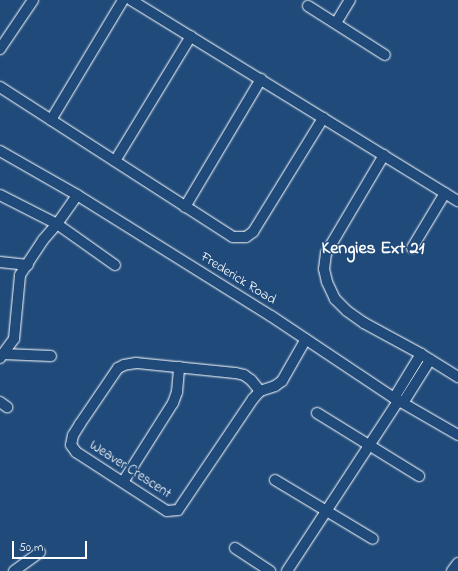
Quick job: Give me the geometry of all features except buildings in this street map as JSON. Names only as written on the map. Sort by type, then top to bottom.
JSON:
[{"type":"street","points":[[0,49],[32,0]]},
{"type":"street","points":[[51,120],[123,0]]},
{"type":"street","points":[[131,0],[458,201]]},
{"type":"street","points":[[336,23],[350,0]]},
{"type":"street","points":[[308,6],[385,55]]},
{"type":"street","points":[[115,161],[191,36]]},
{"type":"street","points":[[185,207],[261,79]]},
{"type":"street","points":[[0,87],[228,236],[240,238],[250,235],[258,224],[323,118]]},
{"type":"street","name":"Frederick Road","points":[[0,151],[77,195],[306,339],[399,400],[458,435]]},
{"type":"street","points":[[384,156],[328,248],[325,257],[324,274],[331,292],[346,311],[364,324],[421,354],[458,377]]},
{"type":"street","points":[[412,248],[445,194]]},
{"type":"street","points":[[0,195],[57,224],[115,265]]},
{"type":"street","points":[[2,356],[14,339],[20,275],[43,240],[57,224],[77,195]]},
{"type":"street","points":[[0,262],[28,265]]},
{"type":"street","points":[[260,391],[276,386],[282,381],[306,339]]},
{"type":"street","points":[[399,400],[421,354]]},
{"type":"street","points":[[2,356],[51,356]]},
{"type":"street","points":[[287,571],[369,444],[399,400],[430,360]]},
{"type":"street","name":"Weaver Crescent","points":[[136,363],[234,373],[244,375],[251,380],[260,391],[178,510],[167,511],[73,450],[71,445],[73,435],[118,368],[124,365],[136,363]]},
{"type":"street","points":[[123,482],[173,403],[177,392],[179,368]]},
{"type":"street","points":[[317,413],[419,476]]},
{"type":"street","points":[[275,480],[373,539]]},
{"type":"street","points":[[235,548],[270,571]]},
{"type":"street","points":[[14,571],[40,552]]},
{"type":"street","points":[[452,571],[458,563]]},
{"type":"district","name":"Kengies Ext 21","points":[[373,249]]}]
